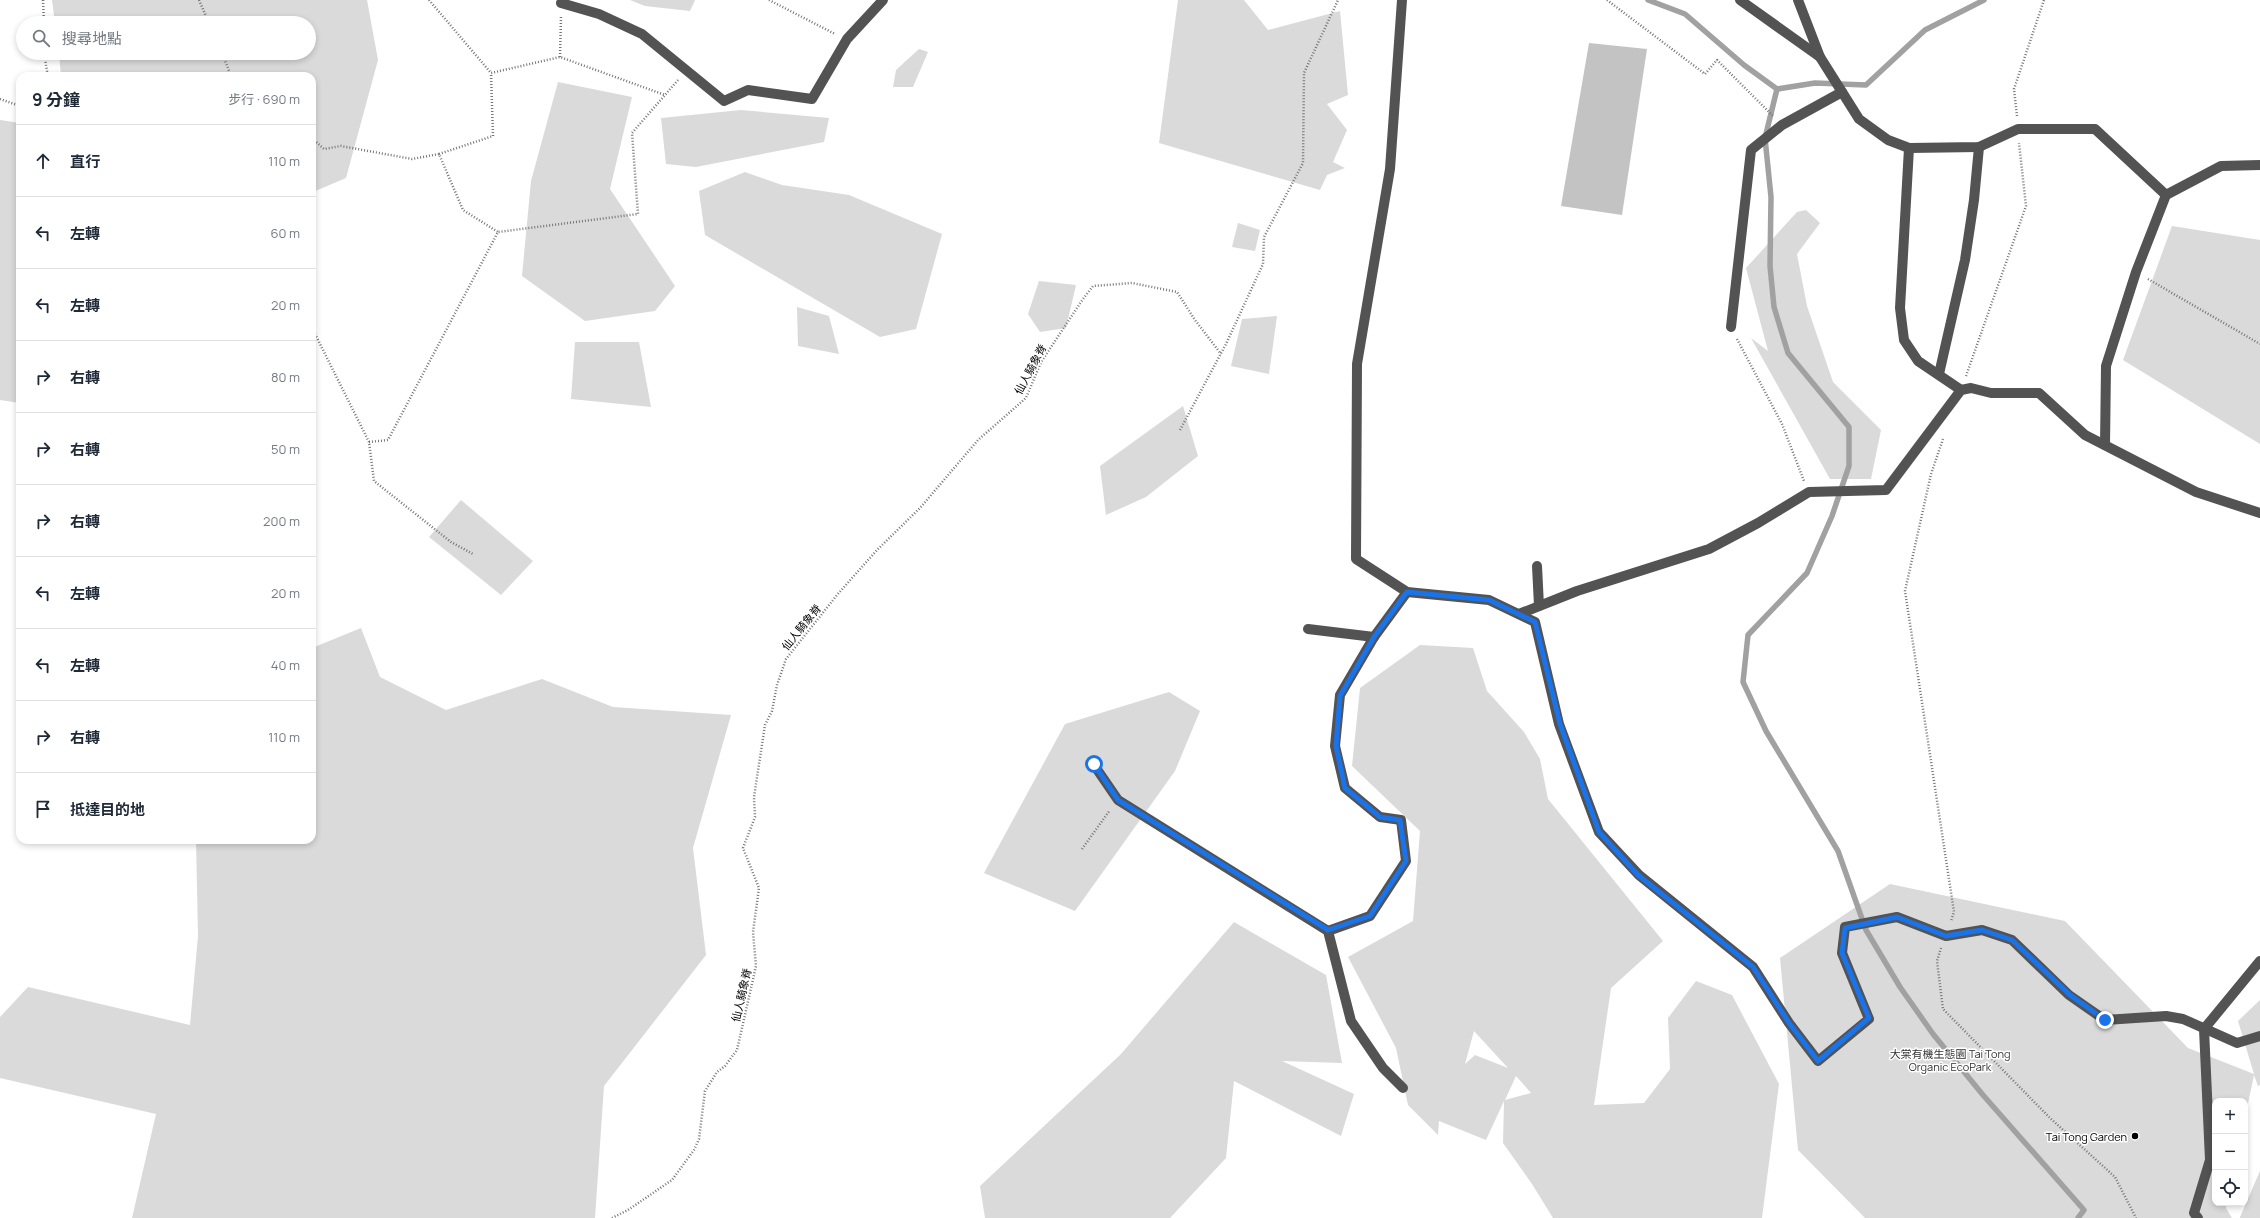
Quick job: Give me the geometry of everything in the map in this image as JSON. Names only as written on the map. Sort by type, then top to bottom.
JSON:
[{"type":"street","points":[[561,3],[599,14],[642,34],[724,101],[748,90],[812,99],[847,39],[883,0]]},
{"type":"street","points":[[1402,0],[1390,169],[1358,364],[1356,559],[1407,592],[1489,600],[1535,622],[1560,724],[1599,832],[1638,875],[1753,967],[1789,1023],[1818,1061],[1869,1018],[1842,953],[1845,928],[1897,917],[1946,936],[1982,930],[2012,940],[2070,995],[2105,1020],[2166,1016],[2183,1019],[2237,1043],[2260,1036]]},
{"type":"street","points":[[1740,0],[1820,58]]},
{"type":"street","points":[[1798,0],[1820,58],[1859,119],[1888,140],[1910,148],[1979,147],[2018,129],[2095,128],[2166,195]]},
{"type":"street","points":[[1731,327],[1751,150],[1782,125],[1842,92]]},
{"type":"street","points":[[1939,374],[1965,260],[1974,200],[1979,147]]},
{"type":"street","points":[[1910,148],[1900,308],[1904,340],[1918,360],[1961,390]]},
{"type":"street","points":[[2105,445],[2106,366],[2136,272],[2166,195],[2221,166],[2260,165]]},
{"type":"street","points":[[1519,614],[1577,591],[1708,549],[1758,524],[1809,492],[1886,490],[1961,390],[1971,388],[1991,393],[2039,393],[2085,435],[2196,492],[2260,513]]},
{"type":"street","points":[[1537,566],[1539,606]]},
{"type":"street","points":[[1328,930],[1370,916],[1406,861],[1400,820],[1380,817],[1345,788],[1336,746],[1340,696],[1374,637],[1407,592]]},
{"type":"street","points":[[1308,629],[1374,637]]},
{"type":"street","points":[[1094,764],[1118,800],[1328,930],[1351,1021],[1383,1068],[1403,1088]]},
{"type":"street","points":[[2198,1218],[2194,1213],[2210,1160],[2204,1029],[2260,961]]},
{"type":"path","points":[[43,0],[44,16]]},
{"type":"path","points":[[199,0],[206,16]]},
{"type":"path","points":[[316,142],[324,150],[341,146],[412,159],[439,154],[494,136],[491,73],[429,0]]},
{"type":"path","points":[[769,0],[847,39]]},
{"type":"path","points":[[1180,430],[1220,354],[1262,264],[1264,237],[1303,163],[1304,73],[1338,0]]},
{"type":"path","points":[[1607,0],[1705,74],[1717,60],[1782,125]]},
{"type":"path","points":[[1961,390],[2026,206],[2014,89],[2044,0]]},
{"type":"path","points":[[560,57],[561,3]]},
{"type":"path","points":[[491,73],[560,57],[665,95]]},
{"type":"path","points":[[45,60],[47,72]]},
{"type":"path","points":[[225,60],[229,72]]},
{"type":"path","points":[[439,154],[463,210],[498,232],[638,214],[632,133],[685,70]]},
{"type":"path","points":[[0,99],[16,105]]},
{"type":"path","points":[[369,442],[388,440],[498,232]]},
{"type":"path","points":[[2136,272],[2260,344]]},
{"type":"path","name":"仙人騎象脊","points":[[612,1218],[628,1210],[672,1180],[694,1150],[699,1139],[705,1091],[717,1072],[725,1066],[737,1050],[756,966],[753,932],[759,888],[743,848],[755,816],[754,797],[765,725],[772,711],[786,659],[837,595],[877,550],[920,508],[978,440],[1026,398],[1041,362],[1093,286],[1132,283],[1177,292],[1220,354]]},
{"type":"path","points":[[1731,327],[1782,424],[1809,492]]},
{"type":"path","points":[[316,336],[369,442],[374,481],[451,542],[473,554]]},
{"type":"path","points":[[1946,432],[1931,474],[1905,592],[1954,912],[1937,961],[1943,1009],[2050,1118],[2115,1177],[2136,1218]]},
{"type":"path","points":[[1082,849],[1118,800]]},
{"type":"green space","points":[[52,0],[367,0],[378,60],[346,178],[316,191],[316,72],[61,72],[60,60],[316,60],[316,16],[54,16]]},
{"type":"green space","points":[[630,0],[695,0],[690,11],[645,6]]},
{"type":"green space","points":[[1178,0],[1244,0],[1268,30],[1340,11],[1348,95],[1327,104],[1347,130],[1333,162],[1345,168],[1327,175],[1320,190],[1159,143]]},
{"type":"green space","points":[[919,49],[928,52],[913,87],[893,87],[896,70]]},
{"type":"green space","points":[[558,82],[632,97],[610,189],[675,286],[655,311],[585,321],[522,276],[531,181]]},
{"type":"green space","points":[[741,110],[829,118],[824,142],[696,167],[666,164],[661,118]]},
{"type":"green space","points":[[0,120],[16,122],[16,402],[0,400]]},
{"type":"green space","points":[[745,172],[782,185],[849,195],[942,234],[916,329],[880,337],[705,235],[699,191]]},
{"type":"green space","points":[[1806,210],[1820,223],[1797,254],[1807,306],[1833,382],[1881,430],[1871,479],[1830,479],[1751,338],[1768,351],[1746,268],[1797,212]]},
{"type":"green space","points":[[1238,223],[1260,230],[1255,251],[1232,247]]},
{"type":"green space","points":[[2172,226],[2260,240],[2260,444],[2123,360]]},
{"type":"green space","points":[[1039,281],[1076,285],[1066,328],[1040,332],[1028,314]]},
{"type":"green space","points":[[797,307],[829,316],[839,354],[798,346]]},
{"type":"green space","points":[[1277,316],[1269,374],[1231,366],[1242,319]]},
{"type":"green space","points":[[575,342],[639,342],[651,407],[571,399]]},
{"type":"green space","points":[[1183,406],[1198,456],[1146,497],[1106,515],[1100,466]]},
{"type":"green space","points":[[461,500],[533,561],[501,595],[429,537]]},
{"type":"green space","points":[[361,628],[380,677],[446,710],[542,679],[613,707],[731,715],[693,848],[706,955],[604,1086],[595,1218],[132,1218],[156,1114],[0,1078],[0,1017],[28,987],[190,1025],[198,936],[196,844],[316,844],[316,646]]},
{"type":"green space","points":[[1420,645],[1473,648],[1487,691],[1524,732],[1540,759],[1548,799],[1663,941],[1611,988],[1594,1105],[1644,1103],[1670,1069],[1668,1018],[1696,981],[1732,995],[1779,1084],[1762,1218],[1553,1218],[1532,1184],[1503,1143],[1504,1101],[1486,1140],[1439,1121],[1438,1135],[1408,1105],[1396,1048],[1348,957],[1413,921],[1420,831],[1352,766],[1360,688]],"holes":[[[1474,1031],[1508,1068],[1475,1055],[1465,1064]],[[1516,1076],[1531,1093],[1505,1100]]]},
{"type":"green space","points":[[1169,692],[1200,711],[1175,771],[1075,911],[984,873],[1065,724]]},
{"type":"green space","name":"大棠有機生態園 Tai Tong Organic EcoPark","points":[[1890,884],[2065,921],[2188,1048],[2254,1074],[2238,1021],[2260,1000],[2260,1085],[2258,1086],[2254,1075],[2248,1104],[2248,1098],[2212,1098],[2212,1206],[2226,1206],[2226,1208],[2232,1218],[1865,1218],[1798,1150],[1780,958]]},
{"type":"green space","points":[[1234,922],[1326,975],[1342,1063],[1282,1061],[1354,1094],[1341,1136],[1234,1081],[1226,1158],[1170,1218],[985,1218],[980,1186],[1121,1054]]},
{"type":"green space","points":[[2260,1171],[2260,1218],[2240,1218],[2245,1206],[2248,1206],[2248,1199]]},
{"type":"building","points":[[1589,43],[1647,49],[1622,215],[1561,206]]},
{"type":"waterway","points":[[1648,0],[1685,14],[1744,65],[1777,89],[1815,83],[1866,85],[1925,30],[1984,0]]},
{"type":"waterway","points":[[1777,89],[1765,138],[1771,197],[1770,266],[1774,307],[1788,353],[1849,427],[1849,466],[1832,516],[1807,573],[1748,635],[1743,682],[1766,731],[1838,851],[1866,930],[1900,987],[1933,1034],[1983,1095],[2084,1210],[2078,1218]]},
{"type":"place","name":"Tai Tong Garden","points":[[2135,1136]]},
{"type":"route","points":[[1094,764],[1118,800],[1328,930],[1370,916],[1406,861],[1400,820],[1380,817],[1345,788],[1336,746],[1340,696],[1374,637],[1407,592],[1489,600],[1535,622],[1560,724],[1599,832],[1638,875],[1753,967],[1789,1023],[1818,1061],[1869,1018],[1842,953],[1845,928],[1897,917],[1946,936],[1982,930],[2012,940],[2070,995],[2105,1020]]}]
